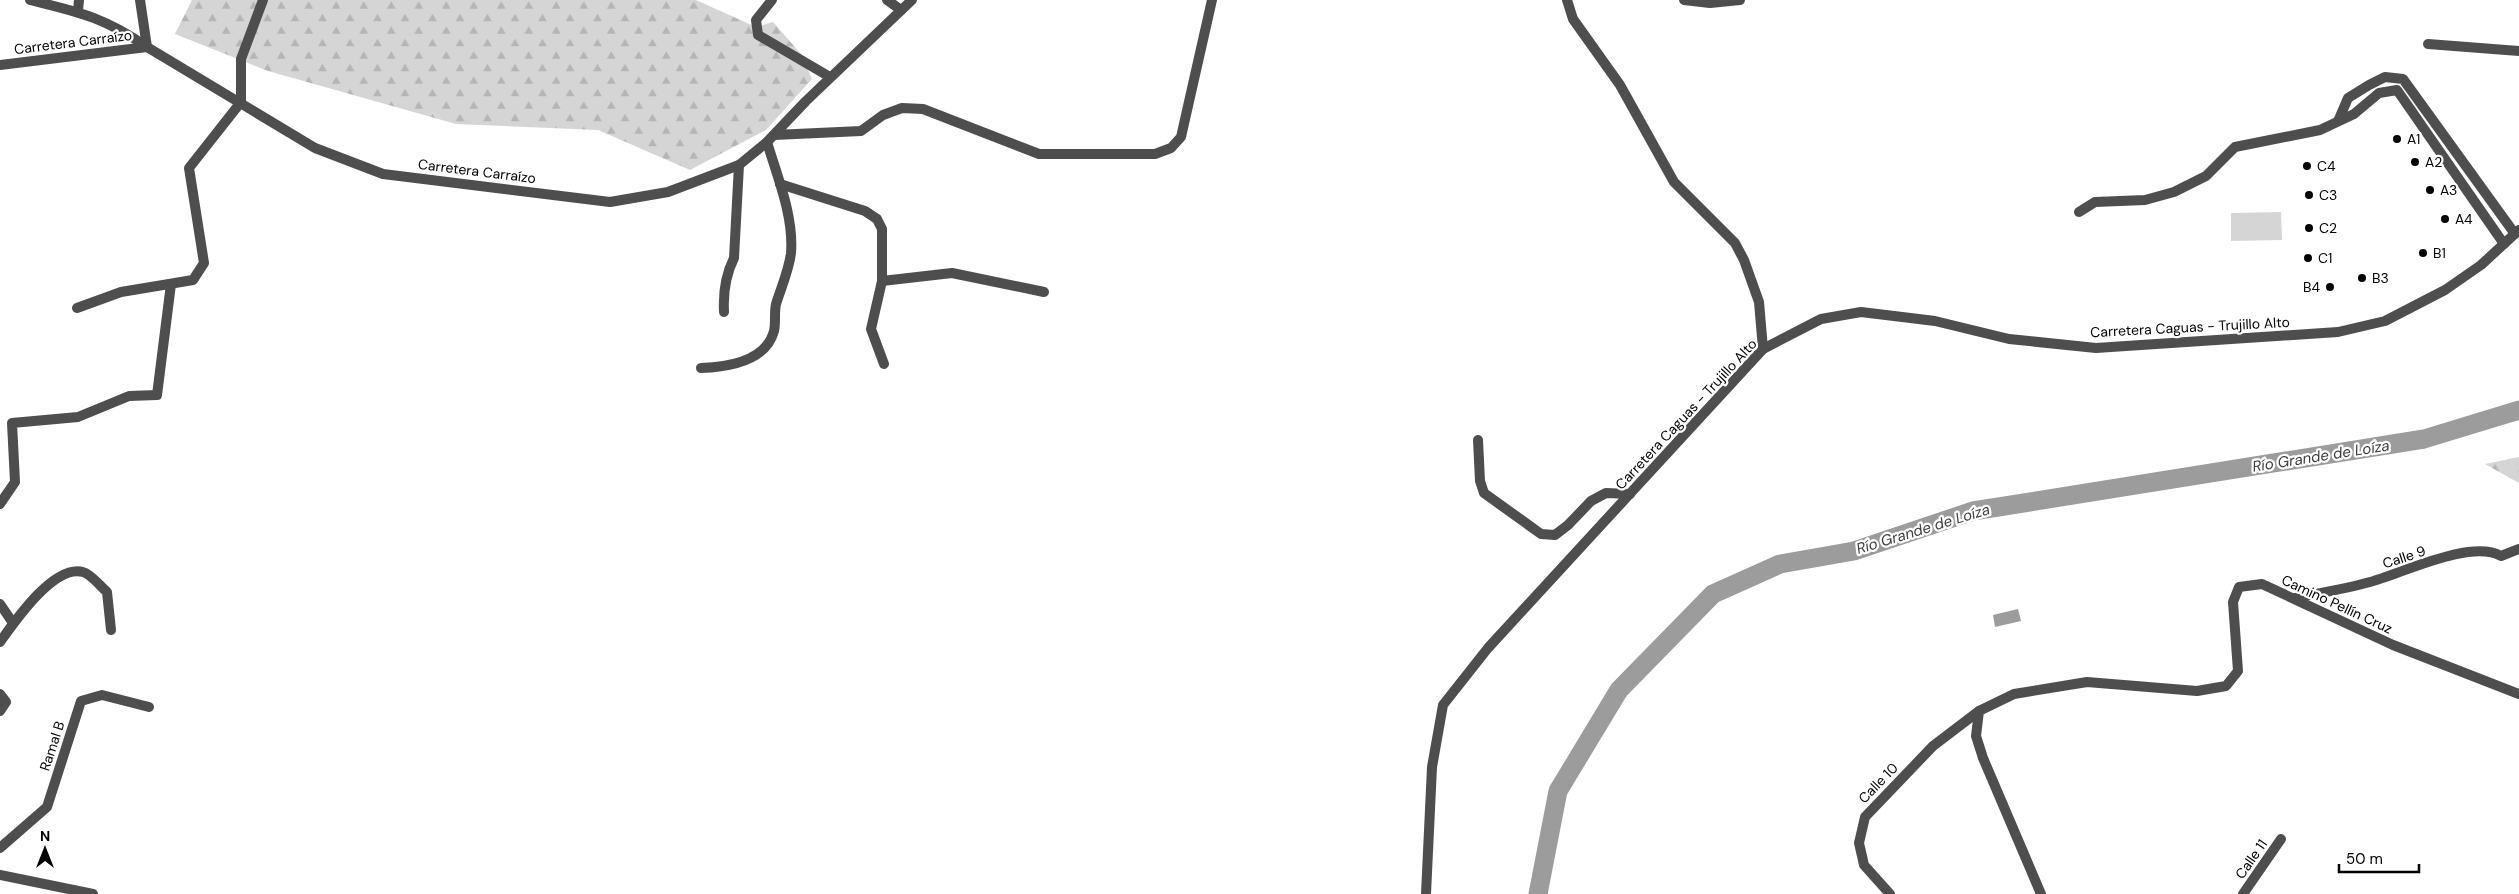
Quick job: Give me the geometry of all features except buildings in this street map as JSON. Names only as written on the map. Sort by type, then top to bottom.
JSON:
[{"type":"street","points":[[30,0],[78,11],[122,29],[147,47]]},
{"type":"street","points":[[78,11],[79,0]]},
{"type":"street","points":[[140,0],[147,47]]},
{"type":"street","points":[[77,308],[121,292],[193,280],[204,263],[189,168],[241,102],[241,59],[263,0]]},
{"type":"street","points":[[772,0],[756,20],[758,35],[830,77]]},
{"type":"street","points":[[887,0],[901,10]]},
{"type":"street","name":"Carretera Carraízo","points":[[0,65],[147,47],[315,148],[383,174],[610,202],[668,192],[739,165],[770,138],[830,77],[912,0]]},
{"type":"street","points":[[701,368],[743,362],[769,343],[774,330],[775,309],[791,255],[791,236],[770,138],[861,131],[883,116],[902,108],[923,109],[1039,154],[1155,154],[1172,148],[1181,137],[1212,0]]},
{"type":"street","points":[[1567,0],[1573,19],[1620,85],[1674,182],[1735,243],[1744,260],[1760,302],[1763,349]]},
{"type":"street","points":[[1684,0],[1710,3],[1740,0]]},
{"type":"street","points":[[2428,44],[2519,51]]},
{"type":"street","points":[[2339,119],[2348,98],[2385,77],[2403,79],[2517,232]]},
{"type":"street","points":[[2079,212],[2095,202],[2145,200],[2174,192],[2206,176],[2235,147],[2320,130],[2339,119],[2354,114],[2379,93],[2397,90],[2504,244]]},
{"type":"street","points":[[724,312],[723,293],[728,271],[734,258],[739,165]]},
{"type":"street","points":[[780,184],[865,211],[878,219],[882,230],[882,281],[871,329],[884,364]]},
{"type":"street","name":"Carretera Caguas - Trujillo Alto","points":[[1426,894],[1432,767],[1443,704],[1488,648],[1763,349],[1821,319],[1861,312],[1935,321],[2008,339],[2096,348],[2338,332],[2385,321],[2444,290],[2481,265],[2517,232]]},
{"type":"street","points":[[882,281],[952,273],[1044,292]]},
{"type":"street","points":[[0,504],[15,482],[12,423],[78,417],[129,396],[157,396],[171,284]]},
{"type":"street","points":[[1478,440],[1480,482],[1484,493],[1541,534],[1556,534],[1568,525],[1591,501],[1606,493],[1630,494]]},
{"type":"street","name":"Calle 9","points":[[2295,598],[2369,582],[2463,552],[2492,551],[2501,556],[2519,549]]},
{"type":"street","points":[[0,642],[13,623],[54,579],[69,571],[84,572],[107,592],[112,630]]},
{"type":"street","name":"Camino Pellín Cruz","points":[[1979,711],[2014,694],[2087,682],[2197,691],[2226,686],[2238,671],[2233,602],[2239,587],[2262,584],[2393,645],[2519,694]]},
{"type":"street","points":[[0,604],[13,623]]},
{"type":"street","points":[[0,694],[6,702],[0,712]]},
{"type":"street","name":"Ramal B","points":[[0,848],[47,807],[81,700],[102,694],[149,707]]},
{"type":"street","points":[[1979,711],[1976,736],[1983,758],[2041,894]]},
{"type":"street","name":"Calle 10","points":[[1890,894],[1864,865],[1859,843],[1865,817],[1933,746],[1979,711]]},
{"type":"street","name":"Calle 11","points":[[2243,894],[2282,839]]},
{"type":"street","points":[[0,876],[93,894]]},
{"type":"green space","points":[[192,0],[696,0],[756,27],[773,22],[801,54],[812,79],[766,130],[690,170],[598,130],[456,124],[268,71],[175,34]]},
{"type":"green space","points":[[2281,212],[2282,240],[2231,241],[2231,213]]},
{"type":"green space","points":[[2519,457],[2519,483],[2485,464]]},
{"type":"shaded area","points":[[2018,609],[2021,621],[1995,627],[1993,615]]},
{"type":"waterway","name":"Río Grande de Loíza","points":[[1538,894],[1558,791],[1619,690],[1713,594],[1780,564],[1854,551],[1973,511],[2424,439],[2519,410]]},
{"type":"place","name":"A1","points":[[2397,139]]},
{"type":"place","name":"A2","points":[[2415,162]]},
{"type":"place","name":"C4","points":[[2307,166]]},
{"type":"place","name":"A3","points":[[2430,190]]},
{"type":"place","name":"C3","points":[[2309,195]]},
{"type":"place","name":"A4","points":[[2445,219]]},
{"type":"place","name":"C2","points":[[2309,228]]},
{"type":"place","name":"B1","points":[[2423,253]]},
{"type":"place","name":"C1","points":[[2308,258]]},
{"type":"place","name":"B3","points":[[2362,278]]},
{"type":"place","name":"B4","points":[[2330,287]]}]
